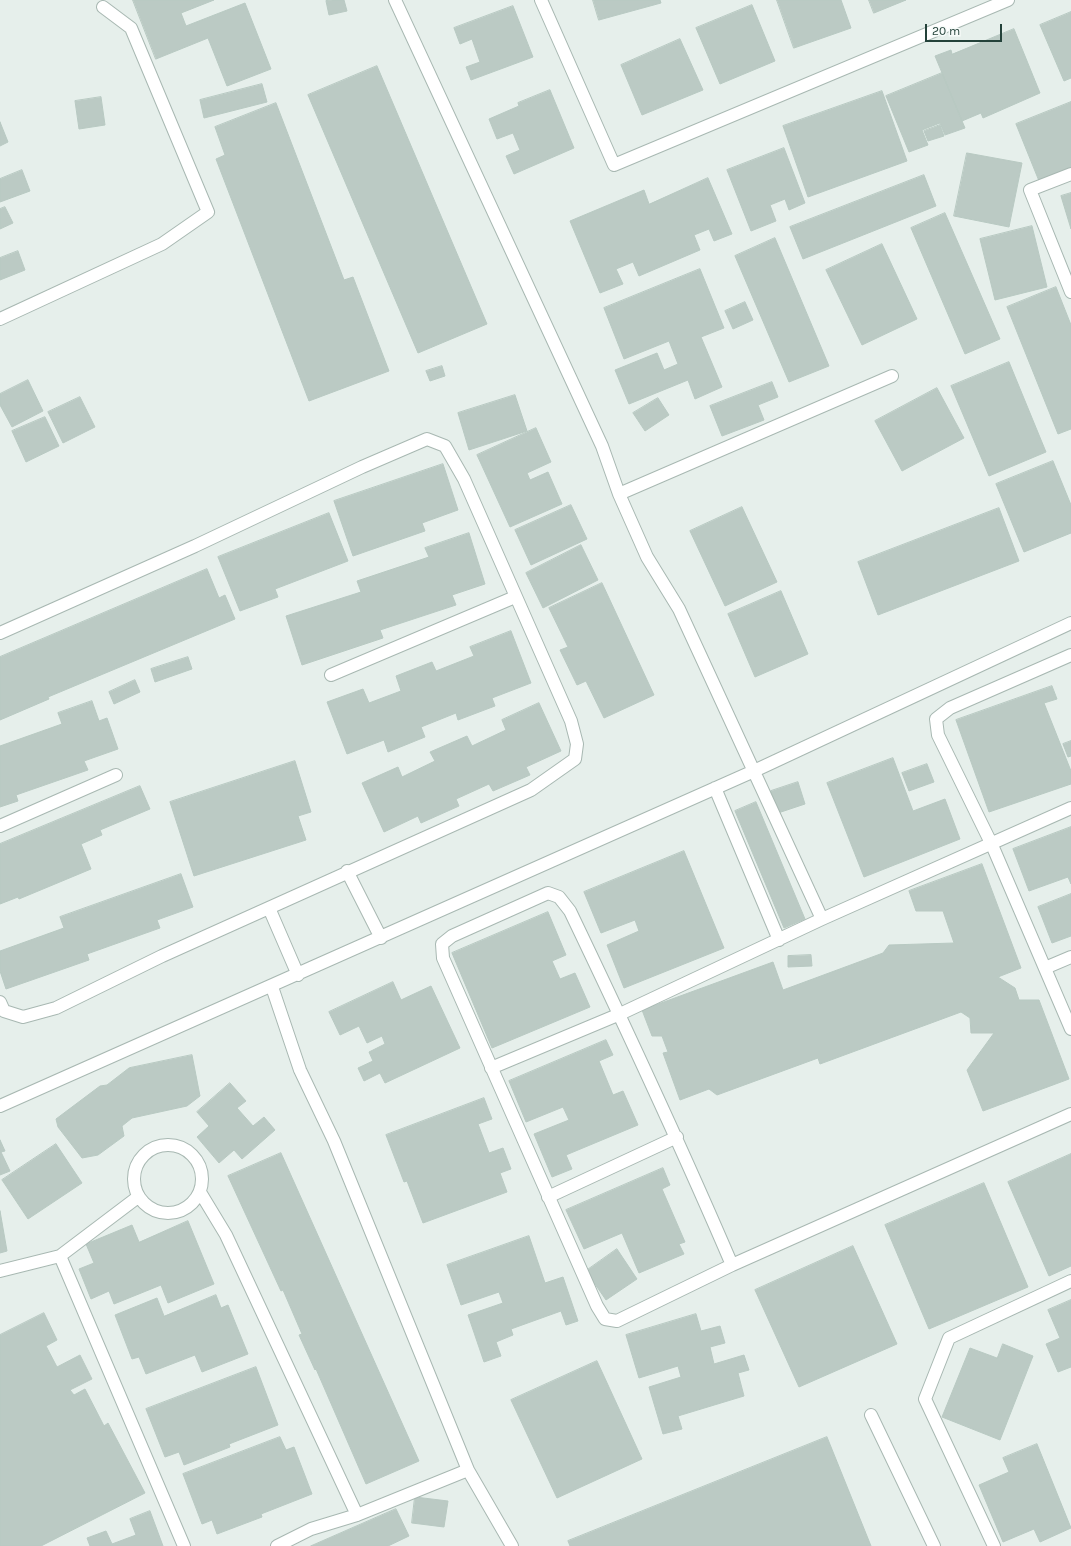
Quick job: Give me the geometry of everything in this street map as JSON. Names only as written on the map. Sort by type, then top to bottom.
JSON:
[{"type":"street","points":[[395,0],[602,446],[619,494],[647,558],[679,609],[822,919]]},
{"type":"street","points":[[541,0],[614,164],[1008,0]]},
{"type":"street","points":[[0,319],[162,244],[208,212],[131,28],[103,7]]},
{"type":"street","points":[[1071,174],[1030,190],[1071,292]]},
{"type":"street","points":[[619,494],[892,376]]},
{"type":"street","points":[[0,633],[195,546],[362,467],[427,440],[445,446],[464,479],[571,721],[577,744],[575,759],[530,790],[346,871],[269,908],[162,956],[56,1008],[23,1017],[4,1011],[0,1002]]},
{"type":"street","points":[[331,675],[515,597]]},
{"type":"street","points":[[0,1106],[272,987],[754,771],[1071,623]]},
{"type":"street","points":[[1071,655],[950,708],[936,719],[938,735],[992,845],[1071,1029]]},
{"type":"street","points":[[0,826],[116,775]]},
{"type":"street","points":[[715,788],[779,940]]},
{"type":"street","points":[[491,1068],[620,1014],[822,919],[992,845],[1071,808]]},
{"type":"street","points":[[346,871],[381,938]]},
{"type":"street","points":[[732,1265],[677,1138],[620,1014],[570,911],[559,896],[548,893],[452,936],[442,944],[443,958],[548,1197],[597,1306],[605,1319],[617,1321],[732,1265],[1071,1114]]},
{"type":"street","points":[[269,908],[298,975]]},
{"type":"street","points":[[1045,968],[1071,957]]},
{"type":"street","points":[[272,987],[300,1070],[334,1140],[468,1470],[512,1546]]},
{"type":"street","points":[[548,1197],[677,1138]]},
{"type":"street","points":[[168,1144],[186,1149],[197,1161],[202,1176],[200,1192],[190,1206],[180,1211],[170,1213],[159,1212],[149,1208],[138,1197],[133,1181],[134,1170],[138,1160],[151,1149],[168,1144]]},
{"type":"street","points":[[200,1192],[226,1235],[357,1516]]},
{"type":"street","points":[[0,1271],[60,1256],[138,1197]]},
{"type":"street","points":[[60,1256],[184,1546]]},
{"type":"street","points":[[994,1546],[925,1399],[950,1338],[1071,1281]]},
{"type":"street","points":[[871,1414],[934,1546]]},
{"type":"street","points":[[277,1546],[311,1529],[357,1516],[468,1470]]},
{"type":"building","points":[[133,0],[214,0],[181,13],[186,26],[245,3],[271,69],[227,86],[208,38],[156,59]]},
{"type":"building","points":[[344,0],[347,11],[329,15],[326,1]]},
{"type":"building","points":[[593,0],[660,0],[661,3],[599,20]]},
{"type":"building","points":[[777,0],[841,0],[851,28],[794,48]]},
{"type":"building","points":[[869,0],[906,0],[874,13]]},
{"type":"building","points":[[752,5],[775,61],[720,84],[696,28]]},
{"type":"building","points":[[513,6],[533,57],[471,80],[466,67],[480,62],[472,39],[460,44],[454,28]]},
{"type":"building","points":[[1071,12],[1071,78],[1064,81],[1040,25]]},
{"type":"building","points":[[1014,29],[1040,93],[983,118],[981,113],[962,121],[935,56],[951,50],[952,54]]},
{"type":"building","points":[[680,39],[703,90],[642,115],[621,65]]},
{"type":"building","points":[[377,66],[487,324],[418,353],[308,95]]},
{"type":"building","points":[[942,73],[965,128],[945,135],[940,123],[922,130],[928,145],[909,152],[886,96]]},
{"type":"building","points":[[262,84],[267,102],[204,118],[200,100]]},
{"type":"building","points":[[550,90],[574,148],[514,174],[506,156],[520,150],[513,133],[497,139],[489,119],[519,106],[518,103]]},
{"type":"building","points":[[882,91],[907,161],[808,197],[783,126]]},
{"type":"building","points":[[101,97],[105,125],[79,129],[75,101]]},
{"type":"building","points":[[1071,102],[1071,169],[1039,181],[1016,124]]},
{"type":"building","points":[[276,103],[344,280],[353,277],[389,371],[309,401],[216,159],[225,155],[215,127]]},
{"type":"building","points":[[0,122],[8,142],[0,146]]},
{"type":"building","points":[[940,125],[944,136],[928,141],[924,131]]},
{"type":"building","points":[[784,148],[805,203],[789,210],[785,199],[770,205],[776,221],[751,231],[727,170]]},
{"type":"building","points":[[967,153],[1022,163],[1009,227],[954,216]]},
{"type":"building","points":[[22,170],[30,191],[0,202],[0,179]]},
{"type":"building","points":[[924,175],[936,206],[803,259],[790,227]]},
{"type":"building","points":[[708,178],[732,234],[714,241],[709,229],[694,235],[700,250],[639,276],[633,262],[616,269],[623,284],[600,293],[570,221],[644,190],[649,204]]},
{"type":"building","points":[[1071,193],[1071,229],[1061,196]]},
{"type":"building","points":[[5,207],[13,223],[0,229],[0,209]]},
{"type":"building","points":[[945,213],[1000,339],[965,354],[911,228]]},
{"type":"building","points":[[1032,226],[1047,287],[995,300],[980,239]]},
{"type":"building","points":[[775,238],[829,366],[789,382],[735,256]]},
{"type":"building","points":[[882,244],[917,319],[862,345],[826,270]]},
{"type":"building","points":[[18,251],[25,270],[0,280],[0,258]]},
{"type":"building","points":[[700,269],[724,328],[701,337],[722,387],[695,399],[688,380],[629,404],[615,370],[657,353],[664,370],[678,364],[669,341],[624,359],[604,308]]},
{"type":"building","points":[[1056,287],[1071,325],[1071,429],[1058,434],[1007,307]]},
{"type":"building","points":[[745,302],[753,320],[733,329],[725,311]]},
{"type":"building","points":[[1009,362],[1046,452],[989,476],[951,386]]},
{"type":"building","points":[[442,366],[445,376],[430,381],[426,371]]},
{"type":"building","points":[[28,380],[43,411],[12,427],[0,405],[0,394]]},
{"type":"building","points":[[772,382],[778,397],[758,405],[764,420],[722,436],[710,406]]},
{"type":"building","points":[[937,388],[964,438],[902,471],[875,421]]},
{"type":"building","points":[[515,395],[527,431],[469,450],[458,413]]},
{"type":"building","points":[[80,397],[95,427],[63,443],[48,412]]},
{"type":"building","points":[[658,398],[669,415],[645,431],[633,413]]},
{"type":"building","points":[[45,417],[59,446],[26,462],[12,431]]},
{"type":"building","points":[[536,428],[551,462],[527,473],[530,480],[548,472],[562,504],[510,527],[477,455]]},
{"type":"building","points":[[1053,461],[1071,505],[1071,533],[1024,552],[996,484]]},
{"type":"building","points":[[443,464],[458,510],[422,523],[425,531],[353,556],[334,501]]},
{"type":"building","points":[[571,505],[587,539],[531,565],[515,530]]},
{"type":"building","points":[[742,507],[777,582],[725,606],[690,531]]},
{"type":"building","points":[[999,508],[1019,561],[878,615],[858,562]]},
{"type":"building","points":[[329,513],[348,561],[275,589],[278,597],[240,611],[218,557]]},
{"type":"building","points":[[469,533],[485,584],[452,595],[456,605],[380,630],[383,638],[302,665],[286,616],[361,592],[357,581],[429,557],[425,548]]},
{"type":"building","points":[[581,545],[598,580],[543,608],[526,573]]},
{"type":"building","points":[[207,569],[219,598],[225,595],[235,619],[48,697],[49,699],[0,720],[0,657]]},
{"type":"building","points":[[602,583],[654,695],[604,718],[586,681],[577,685],[560,650],[568,647],[549,608]]},
{"type":"building","points":[[781,591],[808,654],[755,677],[728,614]]},
{"type":"building","points":[[511,631],[531,683],[492,698],[495,706],[458,720],[456,713],[421,727],[425,737],[388,752],[384,740],[347,754],[327,702],[363,689],[369,703],[401,691],[396,676],[432,662],[436,671],[474,656],[470,647]]},
{"type":"building","points":[[188,657],[192,669],[155,682],[151,669]]},
{"type":"building","points":[[135,680],[140,692],[114,704],[109,692]]},
{"type":"building","points":[[1052,686],[1057,699],[1044,703],[1071,771],[1071,784],[989,812],[956,720]]},
{"type":"building","points":[[92,701],[99,721],[107,718],[118,749],[84,761],[88,770],[16,795],[18,801],[0,807],[0,746],[62,724],[58,713]]},
{"type":"building","points":[[539,703],[561,751],[526,767],[530,775],[493,791],[489,784],[456,799],[459,806],[421,823],[418,816],[384,832],[362,783],[398,767],[402,777],[435,761],[430,752],[467,736],[472,746],[506,730],[502,720]]},
{"type":"building","points":[[1071,741],[1071,756],[1068,757],[1063,744]]},
{"type":"building","points":[[893,758],[913,811],[945,799],[960,839],[864,877],[827,783]]},
{"type":"building","points":[[295,761],[311,812],[298,816],[306,840],[194,876],[170,802]]},
{"type":"building","points":[[927,764],[934,782],[909,791],[902,773]]},
{"type":"building","points":[[798,782],[805,804],[778,813],[771,791]]},
{"type":"building","points":[[140,786],[150,809],[100,830],[102,835],[81,844],[91,869],[19,899],[18,897],[0,904],[0,844]]},
{"type":"building","points":[[756,802],[805,919],[784,928],[735,811]]},
{"type":"building","points":[[1071,827],[1071,884],[1068,877],[1029,891],[1013,849]]},
{"type":"building","points":[[684,851],[724,948],[624,988],[607,945],[639,931],[635,920],[601,933],[584,892]]},
{"type":"building","points":[[982,864],[1021,968],[998,977],[1015,988],[1019,1000],[1039,1000],[1069,1079],[983,1111],[967,1070],[994,1033],[971,1033],[970,1018],[961,1012],[820,1064],[818,1058],[717,1095],[709,1089],[680,1100],[663,1053],[668,1052],[662,1036],[652,1036],[642,1010],[773,962],[783,990],[883,953],[889,945],[954,943],[943,911],[916,911],[909,891]]},
{"type":"building","points":[[181,874],[193,907],[157,920],[160,928],[87,954],[89,960],[6,989],[0,971],[0,951],[64,928],[60,917]]},
{"type":"building","points":[[1071,894],[1071,936],[1052,943],[1038,907]]},
{"type":"building","points":[[548,912],[566,955],[552,961],[560,979],[575,973],[590,1007],[492,1048],[452,953]]},
{"type":"building","points":[[811,955],[812,966],[788,967],[788,956]]},
{"type":"building","points":[[393,982],[401,1000],[431,986],[460,1048],[385,1083],[380,1073],[364,1081],[358,1068],[373,1061],[369,1052],[385,1044],[382,1036],[367,1043],[359,1026],[340,1035],[329,1012]]},
{"type":"building","points":[[606,1040],[613,1055],[599,1061],[613,1095],[623,1091],[638,1125],[566,1155],[572,1169],[552,1177],[534,1134],[569,1120],[563,1107],[526,1122],[509,1081]]},
{"type":"building","points":[[192,1055],[200,1096],[187,1106],[132,1118],[122,1126],[124,1136],[98,1155],[82,1158],[58,1127],[56,1119],[100,1086],[107,1085],[129,1068]]},
{"type":"building","points":[[230,1083],[246,1101],[237,1108],[253,1126],[264,1117],[275,1130],[242,1159],[234,1150],[219,1163],[197,1137],[209,1126],[197,1112]]},
{"type":"building","points":[[484,1098],[492,1119],[478,1124],[489,1153],[503,1148],[511,1169],[500,1173],[507,1192],[423,1223],[407,1181],[404,1182],[386,1135]]},
{"type":"building","points":[[0,1140],[5,1151],[1,1152],[10,1171],[0,1175]]},
{"type":"building","points":[[56,1144],[82,1183],[28,1219],[2,1180]]},
{"type":"building","points":[[281,1153],[419,1461],[366,1484],[316,1369],[315,1370],[299,1335],[302,1334],[283,1290],[281,1291],[228,1176]]},
{"type":"building","points":[[1071,1154],[1071,1266],[1049,1276],[1008,1182]]},
{"type":"building","points":[[663,1168],[670,1185],[662,1189],[685,1242],[679,1244],[684,1254],[639,1273],[622,1233],[584,1249],[566,1210]]},
{"type":"building","points":[[984,1183],[1028,1287],[929,1329],[885,1225]]},
{"type":"building","points":[[0,1211],[7,1251],[0,1253]]},
{"type":"building","points":[[188,1221],[214,1284],[168,1303],[161,1285],[114,1304],[109,1291],[91,1299],[79,1269],[94,1263],[86,1244],[132,1225],[139,1242]]},
{"type":"building","points":[[529,1236],[545,1283],[563,1277],[578,1321],[566,1325],[561,1311],[511,1329],[513,1335],[496,1342],[501,1356],[484,1362],[468,1315],[503,1303],[499,1292],[461,1305],[447,1265]]},
{"type":"building","points":[[853,1246],[897,1344],[799,1387],[755,1290]]},
{"type":"building","points":[[617,1249],[637,1279],[606,1300],[586,1271]]},
{"type":"building","points":[[216,1295],[221,1308],[228,1305],[248,1354],[202,1372],[195,1355],[146,1374],[139,1357],[132,1359],[115,1315],[157,1298],[164,1316]]},
{"type":"building","points":[[1071,1300],[1071,1367],[1058,1372],[1046,1344],[1060,1338],[1048,1310]]},
{"type":"building","points":[[44,1313],[57,1340],[46,1346],[57,1367],[80,1355],[92,1379],[70,1390],[74,1395],[85,1389],[104,1426],[108,1423],[145,1493],[41,1546],[0,1546],[0,1335]]},
{"type":"building","points":[[696,1314],[701,1331],[720,1326],[725,1343],[710,1347],[714,1364],[744,1355],[749,1370],[738,1373],[744,1396],[678,1416],[682,1429],[663,1434],[649,1387],[681,1377],[678,1366],[639,1378],[626,1335]]},
{"type":"building","points":[[1003,1344],[1033,1356],[1000,1440],[942,1417],[970,1348],[997,1358]]},
{"type":"building","points":[[597,1361],[642,1459],[557,1498],[511,1400]]},
{"type":"building","points":[[256,1367],[278,1425],[229,1444],[230,1447],[184,1465],[179,1452],[165,1457],[146,1409]]},
{"type":"building","points":[[280,1437],[286,1450],[294,1447],[312,1494],[261,1514],[262,1517],[217,1534],[212,1520],[202,1524],[183,1474]]},
{"type":"building","points":[[827,1437],[871,1546],[570,1546],[568,1541]]},
{"type":"building","points":[[1037,1444],[1071,1528],[1040,1542],[1034,1529],[1003,1542],[979,1485],[1009,1472],[1003,1458]]},
{"type":"building","points":[[415,1497],[448,1501],[444,1527],[412,1523]]},
{"type":"building","points":[[396,1509],[409,1536],[388,1546],[311,1546]]},
{"type":"building","points":[[150,1511],[163,1546],[90,1546],[87,1538],[106,1531],[112,1544],[136,1535],[130,1519]]}]
